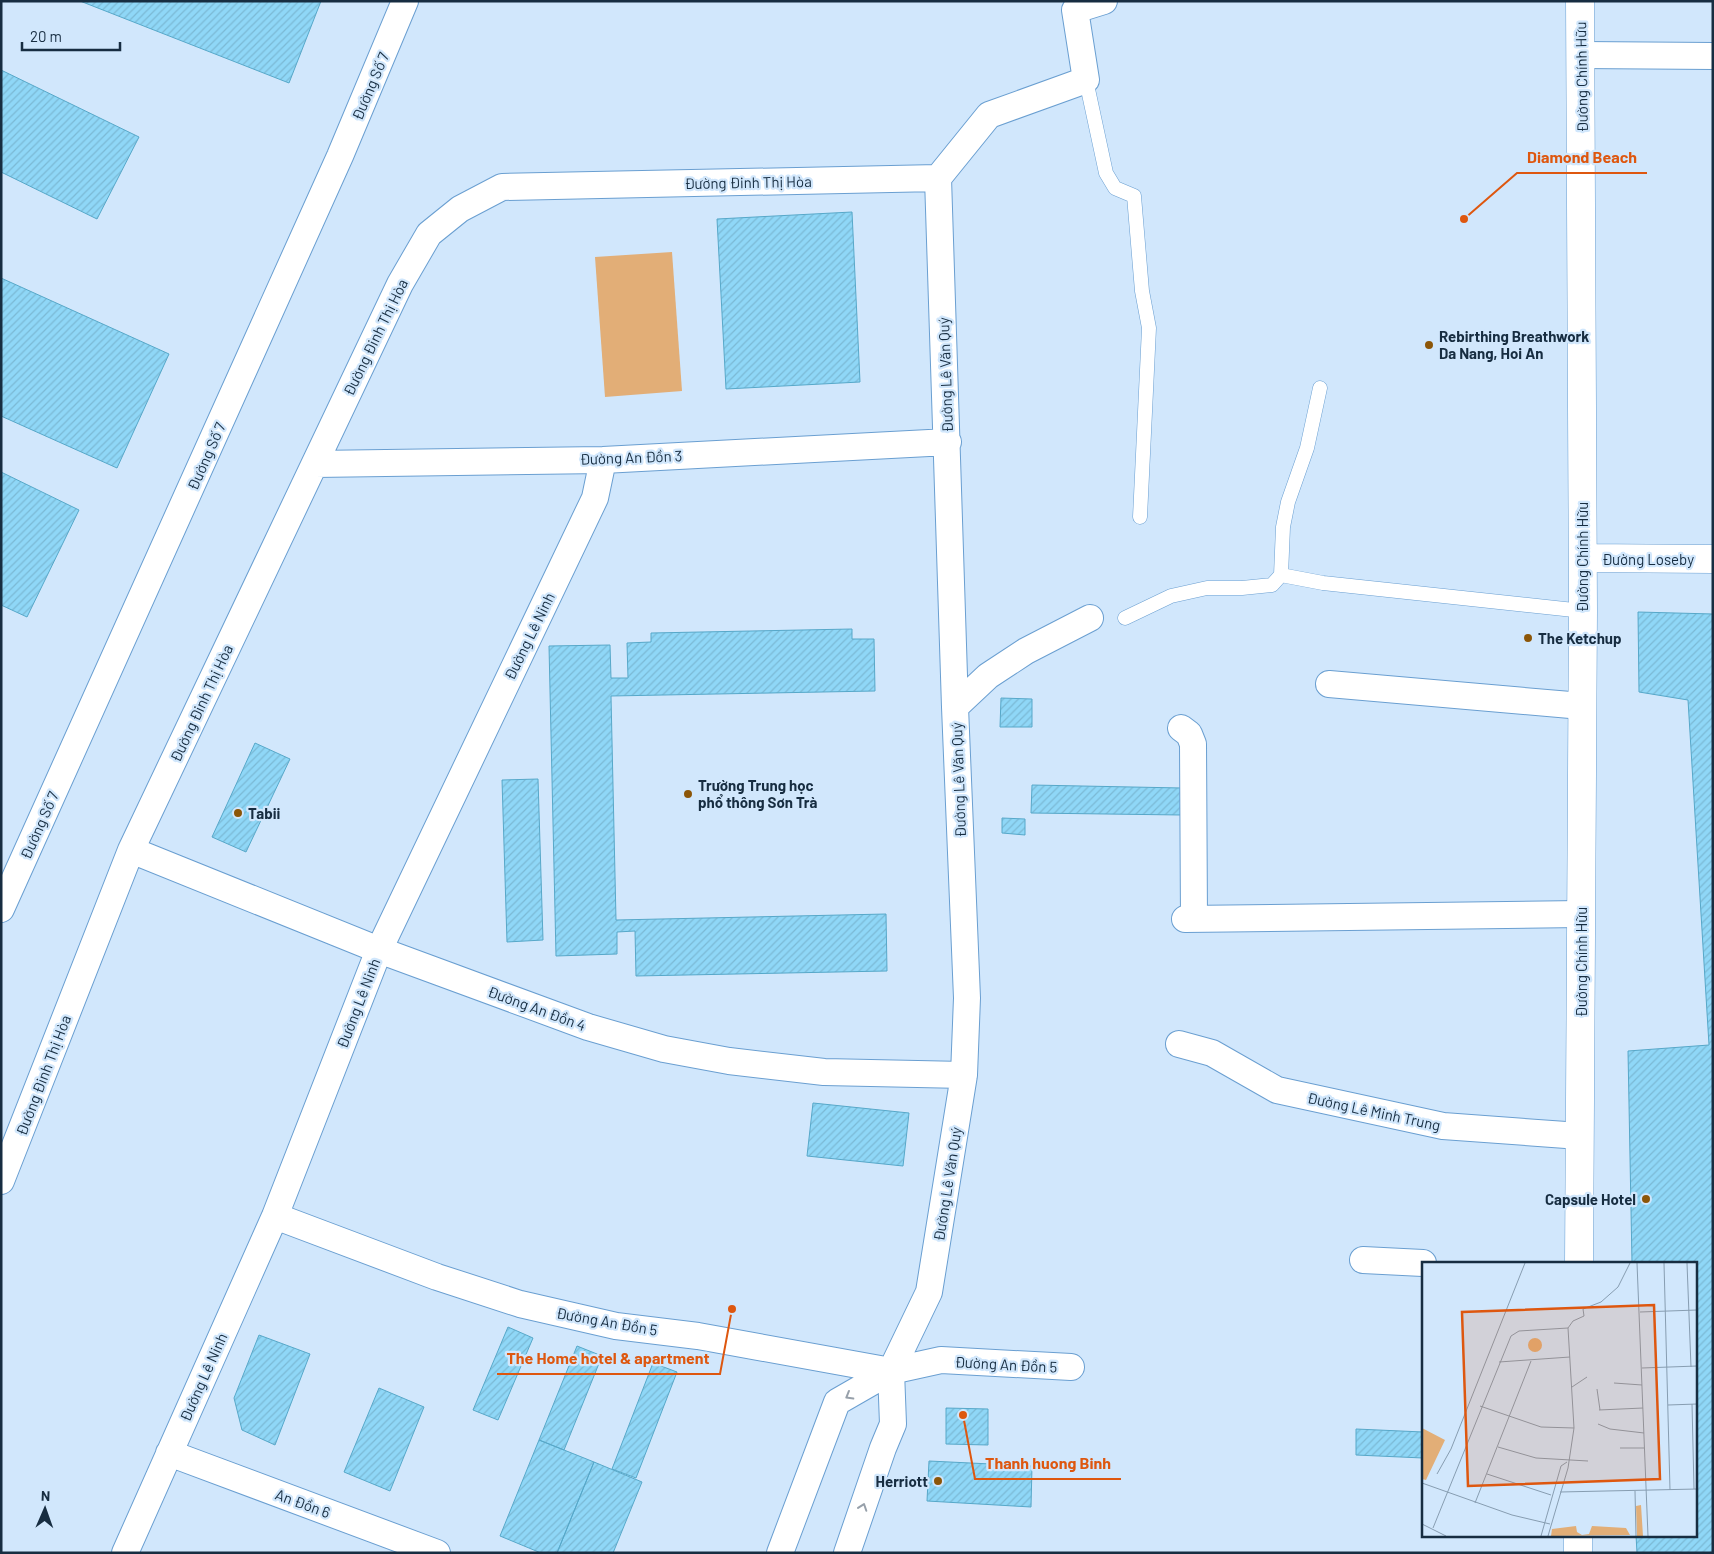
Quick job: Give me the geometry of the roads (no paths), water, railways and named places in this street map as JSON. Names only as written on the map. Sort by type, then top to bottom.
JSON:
[{"type":"street","name":"Đường Số 7","points":[[1,909],[336,165],[405,1]]},
{"type":"street","points":[[938,178],[989,115],[1086,80],[1075,10],[1104,1]]},
{"type":"street","name":"Đường Chính Hữu","points":[[1579,1262],[1583,612],[1580,1]]},
{"type":"street","points":[[1581,55],[1713,56]]},
{"type":"street","name":"Đường Lê Văn Quý","points":[[847,1553],[882,1448],[893,1424],[891,1372],[929,1292],[964,1075],[967,998],[955,707],[948,442],[938,178]]},
{"type":"street","name":"Đường Đinh Thị Hòa","points":[[1,1181],[131,850],[400,284],[429,234],[460,209],[502,187],[938,178]]},
{"type":"street","name":"Đường An Đồn 3","points":[[315,464],[603,460],[948,442]]},
{"type":"street","name":"Đường Lê Ninh","points":[[125,1553],[275,1216],[379,950],[595,498],[603,460]]},
{"type":"street","name":"Đường Loseby","points":[[1582,558],[1713,559]]},
{"type":"street","points":[[955,707],[988,676],[1026,651],[1090,618]]},
{"type":"street","points":[[1330,684],[1582,706]]},
{"type":"street","points":[[1181,728],[1189,734],[1192,744],[1190,919],[1581,914]]},
{"type":"street","name":"Đường An Đồn 4","points":[[131,850],[379,950],[588,1027],[664,1049],[729,1061],[824,1072],[964,1075]]},
{"type":"street","name":"Đường Lê Minh Trung","points":[[1179,1044],[1212,1053],[1278,1090],[1443,1126],[1580,1136]]},
{"type":"street","name":"Đường An Đồn 5","points":[[275,1216],[437,1278],[520,1304],[616,1326],[698,1336],[891,1372],[941,1360],[1071,1367]]},
{"type":"street","points":[[1363,1260],[1422,1263]]},
{"type":"street","points":[[780,1553],[837,1402],[891,1372]]},
{"type":"street","name":"An Đồn 6","points":[[169,1453],[437,1553]]},
{"type":"street","points":[[1578,1536],[1578,1553]]},
{"type":"lane","points":[[1086,80],[1106,173],[1115,188],[1134,196],[1142,291],[1149,328],[1140,517]]},
{"type":"lane","points":[[1125,618],[1171,596],[1207,588],[1242,588],[1272,585],[1281,575],[1283,527],[1288,502],[1307,448],[1320,388]]},
{"type":"lane","points":[[1281,575],[1322,583],[1583,612]]},
{"type":"place","name":"Diamond Beach","points":[[1464,219]]},
{"type":"place","name":"Rebirthing Breathwork Da Nang, Hoi An","points":[[1429,345]]},
{"type":"place","name":"The Ketchup","points":[[1528,638]]},
{"type":"place","name":"Trường Trung học phổ thông Sơn Trà","points":[[688,794]]},
{"type":"place","name":"Tabii","points":[[238,813]]},
{"type":"place","name":"Capsule Hotel","points":[[1646,1199]]},
{"type":"place","name":"The Home hotel & apartment","points":[[732,1309]]},
{"type":"place","name":"Thanh huong Binh","points":[[963,1415]]},
{"type":"place","name":"Herriott","points":[[938,1481]]}]
